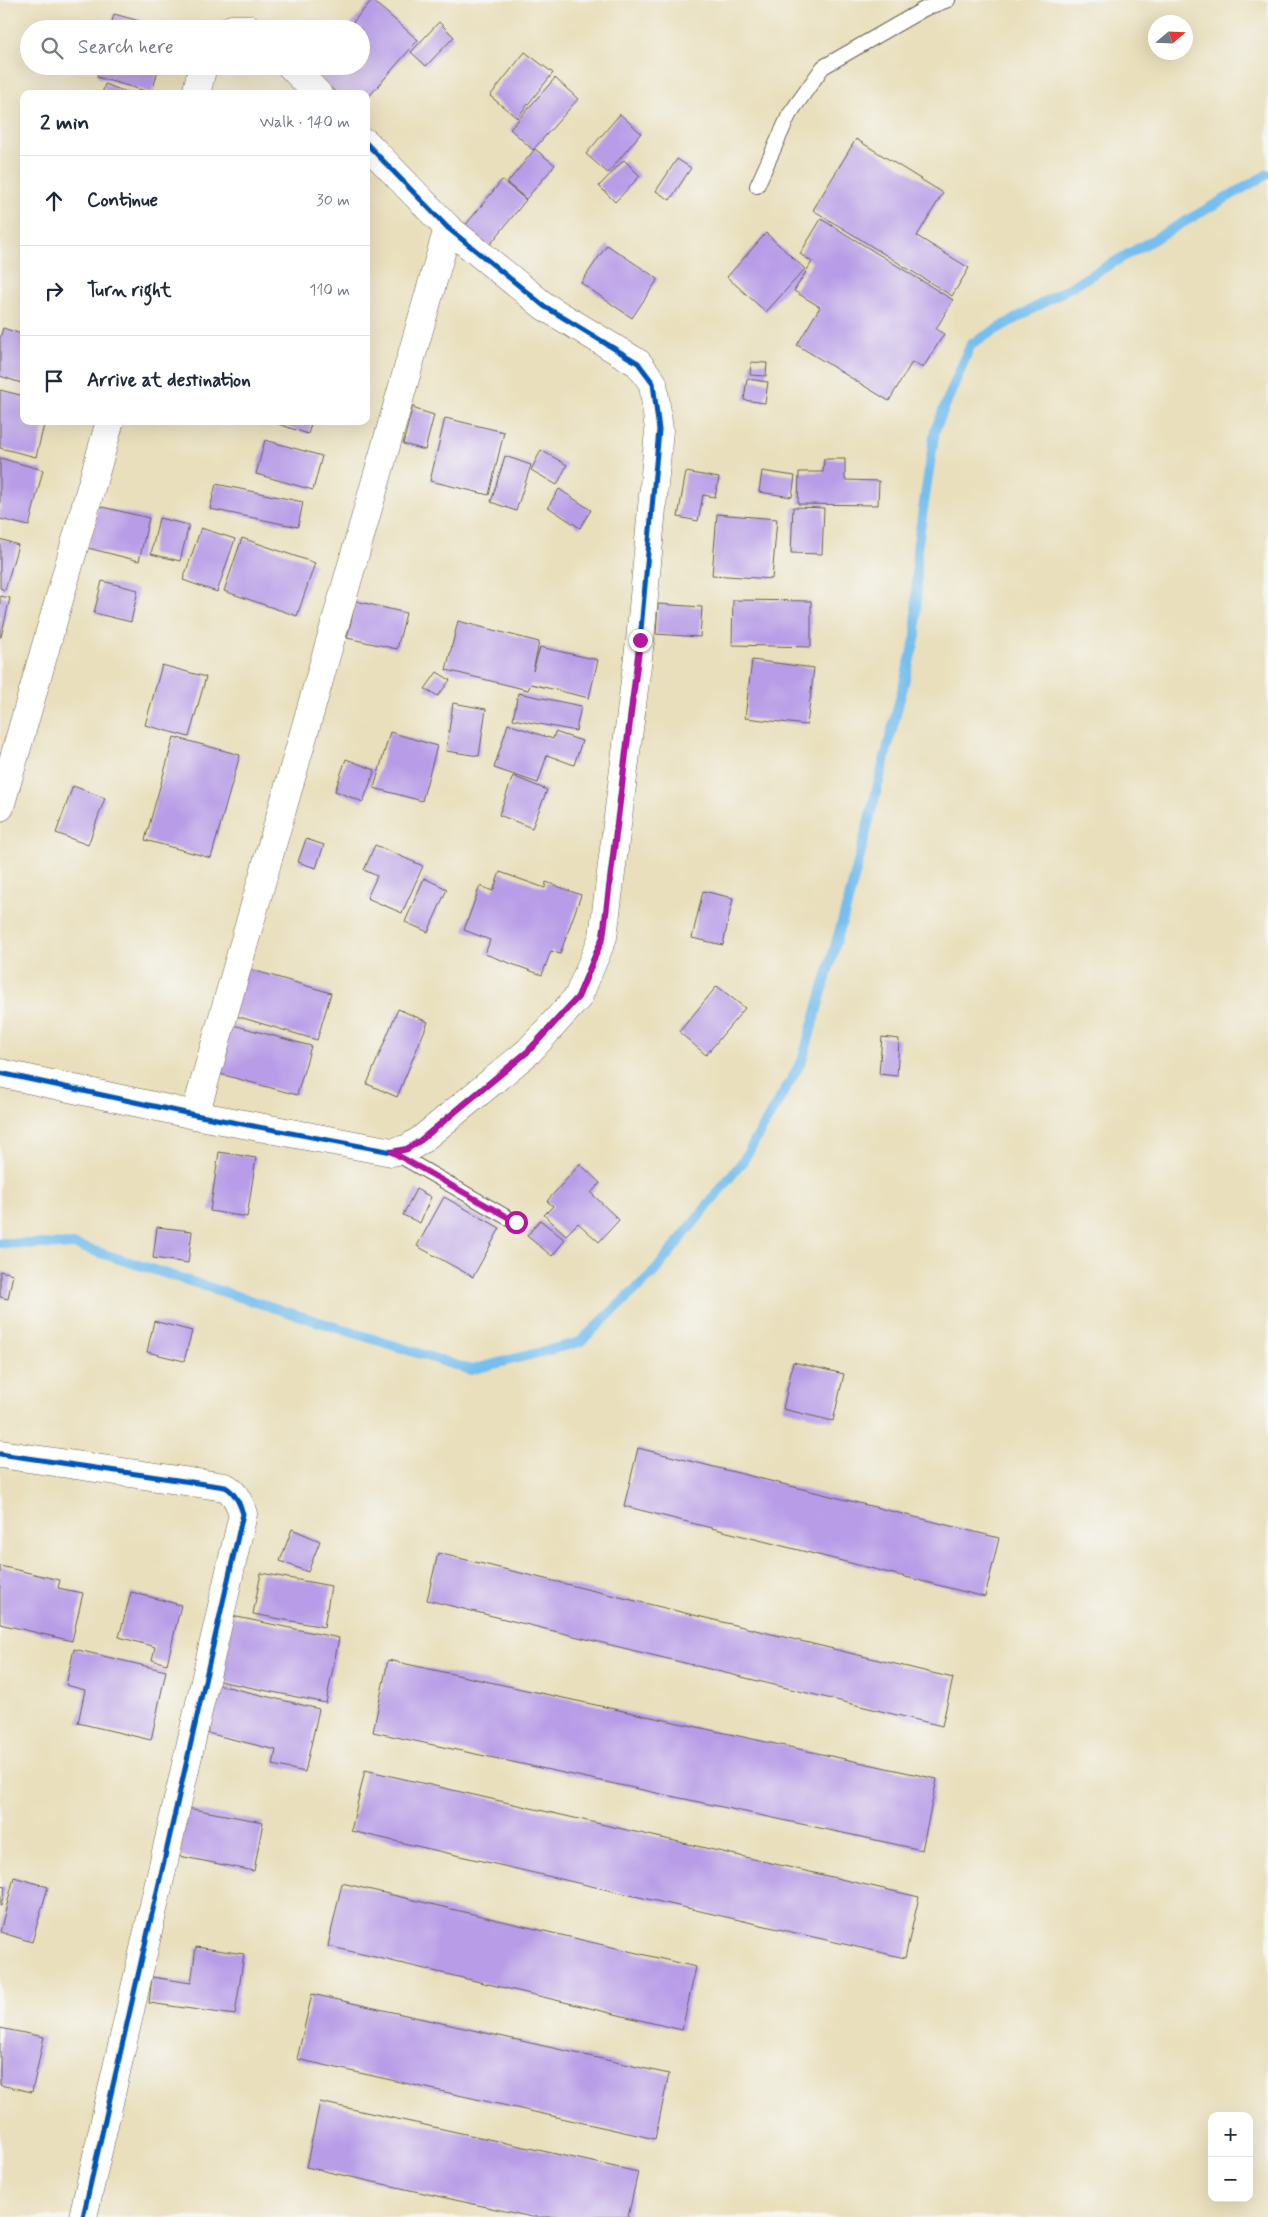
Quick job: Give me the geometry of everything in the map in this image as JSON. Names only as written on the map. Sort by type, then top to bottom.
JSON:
[{"type":"street","points":[[197,90],[201,75]]},
{"type":"street","points":[[300,75],[314,90]]},
{"type":"street","points":[[0,1073],[195,1115],[392,1152],[407,1149],[421,1140],[528,1051],[578,997],[603,937],[640,640],[659,430],[653,383],[638,363],[544,306],[448,228],[370,147]]},
{"type":"street","points":[[195,1115],[448,228]]},
{"type":"street","points":[[0,807],[109,425]]},
{"type":"street","points":[[0,1454],[225,1487],[230,1490],[240,1503],[243,1514],[83,2217]]},
{"type":"lane","points":[[757,186],[789,115],[823,67],[924,10],[948,0]]},
{"type":"lane","points":[[392,1152],[516,1222]]},
{"type":"building","points":[[372,0],[418,40],[370,95],[370,90],[334,90],[317,75],[370,75],[370,20],[355,20]]},
{"type":"building","points":[[114,14],[136,20],[112,20]]},
{"type":"building","points":[[439,22],[454,37],[426,66],[411,52]]},
{"type":"building","points":[[525,52],[553,73],[517,118],[490,96]]},
{"type":"building","points":[[98,75],[157,75],[153,90],[142,90],[97,77]]},
{"type":"building","points":[[555,78],[578,99],[533,150],[510,129]]},
{"type":"building","points":[[105,84],[121,90],[103,90]]},
{"type":"building","points":[[620,114],[641,133],[608,173],[586,154]]},
{"type":"building","points":[[856,139],[943,193],[917,236],[969,268],[952,296],[813,210]]},
{"type":"building","points":[[535,149],[555,165],[526,199],[507,183]]},
{"type":"building","points":[[677,159],[691,168],[670,200],[656,191]]},
{"type":"building","points":[[624,160],[640,176],[615,202],[599,186]]},
{"type":"building","points":[[502,180],[526,200],[484,252],[460,232]]},
{"type":"building","points":[[821,219],[953,300],[936,329],[944,334],[923,368],[912,362],[889,401],[797,345],[820,307],[794,291],[812,262],[800,254]]},
{"type":"building","points":[[766,233],[805,269],[766,312],[727,277]]},
{"type":"building","points":[[607,245],[658,279],[632,318],[581,283]]},
{"type":"building","points":[[3,328],[20,334],[20,383],[0,376],[0,338]]},
{"type":"building","points":[[751,362],[767,363],[766,376],[750,375]]},
{"type":"building","points":[[747,379],[768,382],[765,403],[744,400]]},
{"type":"building","points":[[0,390],[20,395],[20,425],[44,425],[36,457],[0,448]]},
{"type":"building","points":[[413,405],[415,409],[434,415],[425,450],[403,444]]},
{"type":"building","points":[[445,418],[504,432],[489,495],[430,481]]},
{"type":"building","points":[[281,425],[311,425],[308,434]]},
{"type":"building","points":[[265,440],[322,456],[313,490],[256,474]]},
{"type":"building","points":[[541,450],[567,465],[557,485],[531,470]]},
{"type":"building","points":[[505,456],[531,465],[516,511],[491,502]]},
{"type":"building","points":[[0,458],[43,470],[29,526],[0,519]]},
{"type":"building","points":[[824,459],[845,459],[845,480],[879,481],[878,505],[798,504],[799,472],[823,472]]},
{"type":"building","points":[[762,471],[795,476],[792,497],[759,492]]},
{"type":"building","points":[[686,472],[719,478],[715,497],[703,495],[698,521],[678,517]]},
{"type":"building","points":[[216,484],[303,502],[298,527],[210,509]]},
{"type":"building","points":[[559,489],[591,510],[580,528],[548,507]]},
{"type":"building","points":[[98,506],[149,518],[139,561],[88,548]]},
{"type":"building","points":[[793,507],[824,508],[822,554],[791,553]]},
{"type":"building","points":[[717,514],[777,519],[772,579],[712,575]]},
{"type":"building","points":[[159,518],[189,525],[180,561],[151,554]]},
{"type":"building","points":[[201,528],[235,539],[217,592],[183,580]]},
{"type":"building","points":[[242,538],[315,563],[297,616],[224,591]]},
{"type":"building","points":[[0,539],[18,545],[5,590],[0,588]]},
{"type":"building","points":[[102,581],[138,590],[131,622],[94,613]]},
{"type":"building","points":[[0,596],[10,598],[1,637],[0,637]]},
{"type":"building","points":[[733,600],[811,601],[811,647],[732,645]]},
{"type":"building","points":[[356,601],[406,613],[397,649],[347,638]]},
{"type":"building","points":[[658,604],[702,607],[700,637],[656,634]]},
{"type":"building","points":[[458,621],[539,642],[533,671],[540,647],[598,660],[589,698],[531,684],[528,690],[446,670]]},
{"type":"building","points":[[752,660],[814,668],[807,725],[745,718]]},
{"type":"building","points":[[162,665],[206,677],[189,737],[145,725]]},
{"type":"building","points":[[437,672],[450,680],[438,696],[425,689]]},
{"type":"building","points":[[518,693],[581,706],[576,731],[513,719]]},
{"type":"building","points":[[453,703],[486,709],[479,756],[446,751]]},
{"type":"building","points":[[508,724],[553,739],[555,732],[582,741],[574,765],[547,755],[538,783],[494,768]]},
{"type":"building","points":[[390,732],[437,746],[422,801],[374,788]]},
{"type":"building","points":[[174,737],[240,755],[211,858],[145,840]]},
{"type":"building","points":[[346,759],[375,770],[363,802],[335,791]]},
{"type":"building","points":[[513,776],[547,790],[532,828],[499,815]]},
{"type":"building","points":[[73,786],[105,798],[88,845],[56,833]]},
{"type":"building","points":[[306,839],[324,845],[316,868],[298,862]]},
{"type":"building","points":[[375,845],[423,866],[402,913],[367,898],[377,876],[364,870]]},
{"type":"building","points":[[500,872],[545,888],[546,882],[581,895],[560,954],[551,951],[542,975],[485,954],[490,940],[464,930],[480,886],[493,891]]},
{"type":"building","points":[[424,878],[447,889],[428,932],[405,922]]},
{"type":"building","points":[[703,891],[733,898],[723,945],[692,938]]},
{"type":"building","points":[[239,966],[331,993],[317,1040],[226,1013]]},
{"type":"building","points":[[717,986],[745,1008],[706,1055],[679,1032]]},
{"type":"building","points":[[398,1009],[428,1022],[397,1097],[367,1084]]},
{"type":"building","points":[[222,1022],[311,1046],[297,1095],[209,1071]]},
{"type":"building","points":[[882,1037],[899,1039],[897,1076],[879,1074]]},
{"type":"building","points":[[219,1152],[256,1158],[247,1217],[210,1211]]},
{"type":"building","points":[[580,1164],[600,1183],[591,1193],[619,1220],[599,1242],[578,1223],[566,1235],[544,1215],[553,1206],[547,1201]]},
{"type":"building","points":[[416,1189],[431,1197],[420,1223],[403,1215]]},
{"type":"building","points":[[444,1197],[500,1228],[473,1277],[417,1246]]},
{"type":"building","points":[[540,1220],[565,1240],[552,1256],[527,1236]]},
{"type":"building","points":[[157,1227],[192,1231],[188,1263],[153,1258]]},
{"type":"building","points":[[0,1271],[13,1274],[8,1299],[0,1297]]},
{"type":"building","points":[[154,1321],[192,1331],[184,1361],[147,1352]]},
{"type":"building","points":[[793,1362],[844,1374],[833,1421],[783,1409]]},
{"type":"building","points":[[638,1448],[999,1538],[985,1597],[624,1506]]},
{"type":"building","points":[[292,1529],[320,1541],[308,1572],[280,1561]]},
{"type":"building","points":[[438,1553],[953,1678],[942,1726],[427,1600]]},
{"type":"building","points":[[0,1566],[60,1580],[58,1588],[83,1593],[72,1641],[0,1624]]},
{"type":"building","points":[[261,1573],[331,1586],[324,1627],[253,1614]]},
{"type":"building","points":[[131,1592],[181,1605],[167,1664],[152,1660],[155,1647],[119,1637]]},
{"type":"building","points":[[232,1616],[339,1638],[326,1703],[219,1681]]},
{"type":"building","points":[[74,1649],[166,1671],[151,1740],[78,1723],[85,1690],[66,1685]]},
{"type":"building","points":[[388,1660],[937,1779],[922,1850],[373,1732]]},
{"type":"building","points":[[215,1684],[319,1709],[305,1772],[273,1765],[276,1750],[203,1732]]},
{"type":"building","points":[[365,1770],[919,1897],[905,1958],[351,1831]]},
{"type":"building","points":[[187,1808],[263,1822],[254,1871],[179,1856]]},
{"type":"building","points":[[14,1877],[48,1887],[32,1942],[0,1932]]},
{"type":"building","points":[[342,1883],[696,1967],[682,2030],[328,1946]]},
{"type":"building","points":[[0,1886],[5,1887],[1,1906],[0,1906]]},
{"type":"building","points":[[196,1947],[244,1954],[235,2015],[149,2003],[152,1977],[191,1983]]},
{"type":"building","points":[[312,1994],[669,2074],[655,2139],[297,2059]]},
{"type":"building","points":[[0,2028],[44,2037],[32,2092],[0,2085]]},
{"type":"building","points":[[320,2102],[638,2172],[628,2217],[532,2217],[306,2167]]},
{"type":"waterway","points":[[0,1243],[75,1245],[471,1370],[580,1342],[655,1271],[743,1161],[802,1061],[849,898],[916,636],[917,549],[935,430],[971,344],[1268,174]]},
{"type":"cycle path","points":[[0,1073],[195,1115],[392,1152],[407,1149],[421,1140],[529,1051],[578,997],[603,937],[640,641],[659,430],[653,383],[638,363],[544,306],[448,228],[370,147]]},
{"type":"cycle path","points":[[0,1454],[225,1487],[229,1489],[239,1502],[243,1514],[83,2217]]},
{"type":"route","points":[[516,1222],[392,1152],[407,1149],[421,1140],[528,1051],[578,997],[603,937],[640,640]]}]
